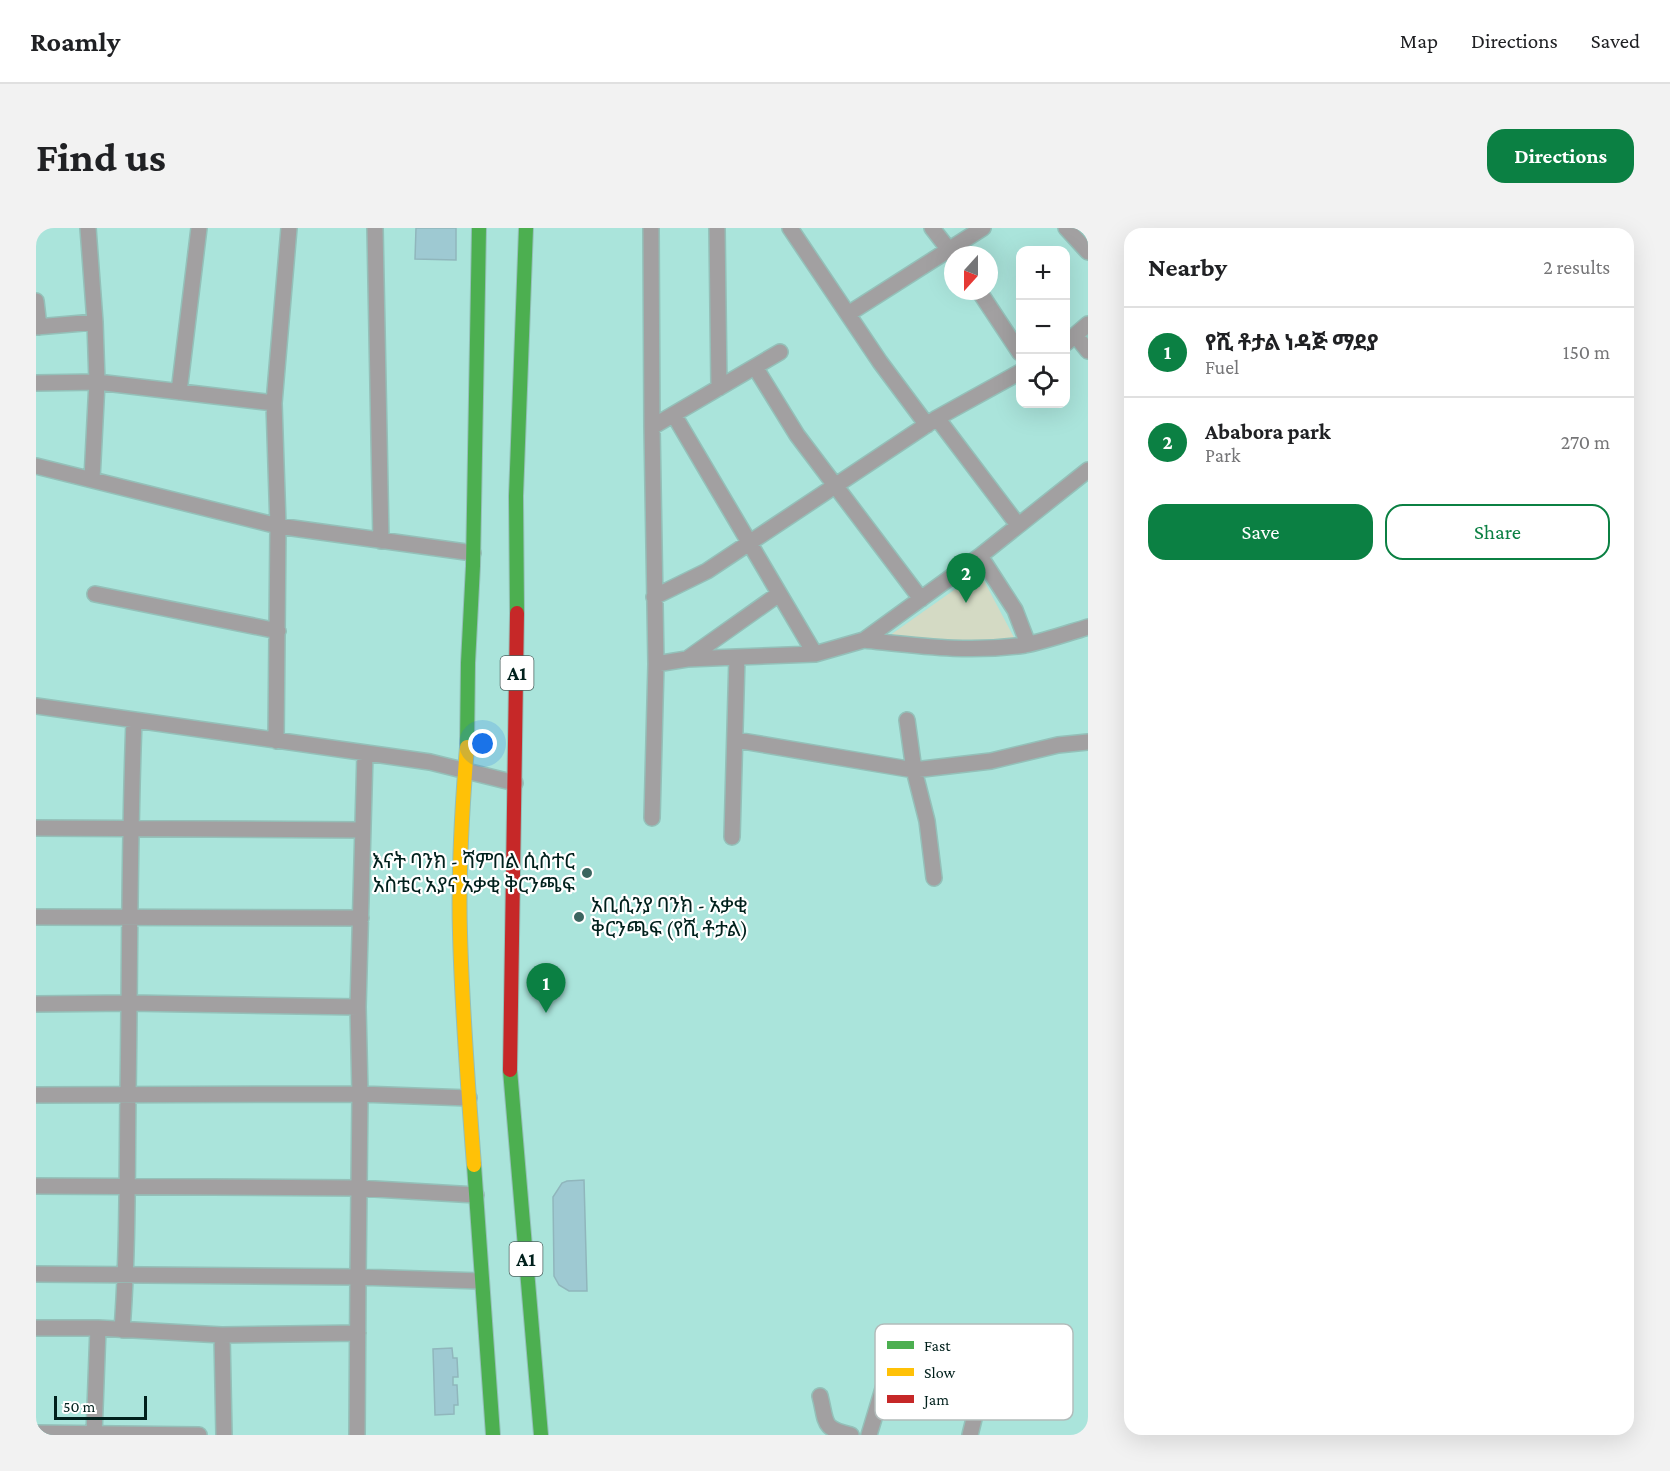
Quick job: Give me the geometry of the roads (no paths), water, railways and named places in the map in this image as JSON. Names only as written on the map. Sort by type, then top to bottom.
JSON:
[{"type":"main road","name":"A1","points":[[479,228],[473,552],[460,931],[469,1098],[493,1435]]},
{"type":"main road","name":"A1","points":[[526,228],[516,496],[517,607],[510,1084],[541,1435]]},
{"type":"street","points":[[88,228],[97,382],[92,479]]},
{"type":"street","points":[[179,392],[199,228]]},
{"type":"street","points":[[276,741],[278,526],[274,404],[289,228]]},
{"type":"street","points":[[375,228],[381,541]]},
{"type":"street","points":[[651,228],[656,664],[652,819]]},
{"type":"street","points":[[717,228],[719,388]]},
{"type":"street","points":[[790,228],[848,314],[1018,525]]},
{"type":"street","points":[[932,228],[946,246]]},
{"type":"street","points":[[959,246],[983,228]]},
{"type":"street","points":[[1066,228],[1088,252]]},
{"type":"street","points":[[848,314],[944,256]]},
{"type":"street","points":[[985,300],[1016,347]]},
{"type":"street","points":[[36,301],[38,327],[95,322]]},
{"type":"street","points":[[1088,324],[1071,339],[1088,351]]},
{"type":"street","points":[[652,427],[780,352]]},
{"type":"street","points":[[755,367],[797,435],[921,598]]},
{"type":"street","points":[[654,597],[707,571],[751,544],[932,421],[1016,374]]},
{"type":"street","points":[[36,383],[97,382],[274,404]]},
{"type":"street","points":[[674,415],[814,654]]},
{"type":"street","points":[[36,466],[278,526],[473,552]]},
{"type":"street","points":[[656,664],[687,658],[814,654],[864,640],[980,556],[1088,470]]},
{"type":"street","points":[[980,556],[1015,610],[1028,644]]},
{"type":"street","points":[[95,594],[278,631]]},
{"type":"street","points":[[687,658],[779,594]]},
{"type":"street","points":[[864,640],[949,650],[987,649],[1028,644],[1088,627]]},
{"type":"street","points":[[732,837],[737,657]]},
{"type":"street","points":[[36,706],[430,762],[515,783]]},
{"type":"street","points":[[907,720],[914,770],[927,820],[934,878]]},
{"type":"street","points":[[122,1330],[128,1187],[129,828],[134,721]]},
{"type":"street","points":[[736,740],[914,770],[991,761],[1058,745],[1088,742]]},
{"type":"street","points":[[357,1435],[360,1095],[358,1007],[365,753]]},
{"type":"street","points":[[36,828],[362,830]]},
{"type":"street","points":[[36,917],[361,918]]},
{"type":"street","points":[[36,1004],[130,1003],[358,1007]]},
{"type":"street","points":[[36,1095],[360,1095],[469,1098]]},
{"type":"street","points":[[36,1186],[358,1188],[476,1195]]},
{"type":"street","points":[[36,1274],[358,1277],[481,1281]]},
{"type":"street","points":[[36,1328],[222,1335],[358,1333]]},
{"type":"street","points":[[94,1434],[98,1329]]},
{"type":"street","points":[[222,1335],[224,1435]]},
{"type":"street","points":[[820,1396],[828,1426],[834,1431],[851,1435]]},
{"type":"street","points":[[869,1435],[875,1415]]},
{"type":"street","points":[[970,1435],[974,1420]]},
{"type":"street","points":[[36,1433],[199,1435]]},
{"type":"street","points":[[486,1435],[493,1435]]},
{"type":"place","name":"Ababora park","points":[[966,603]]},
{"type":"place","name":"እናት ባንክ - ሻምበል ሲስተር አስቴር አያና አቃቂ ቅርንጫፍ","points":[[587,873]]},
{"type":"place","name":"አቢሲንያ ባንክ - አቃቂ ቅርንጫፍ (የሺ ቶታል)","points":[[579,917]]},
{"type":"place","name":"የሺ ቶታል ነዳጅ ማደያ","points":[[546,1013]]}]
